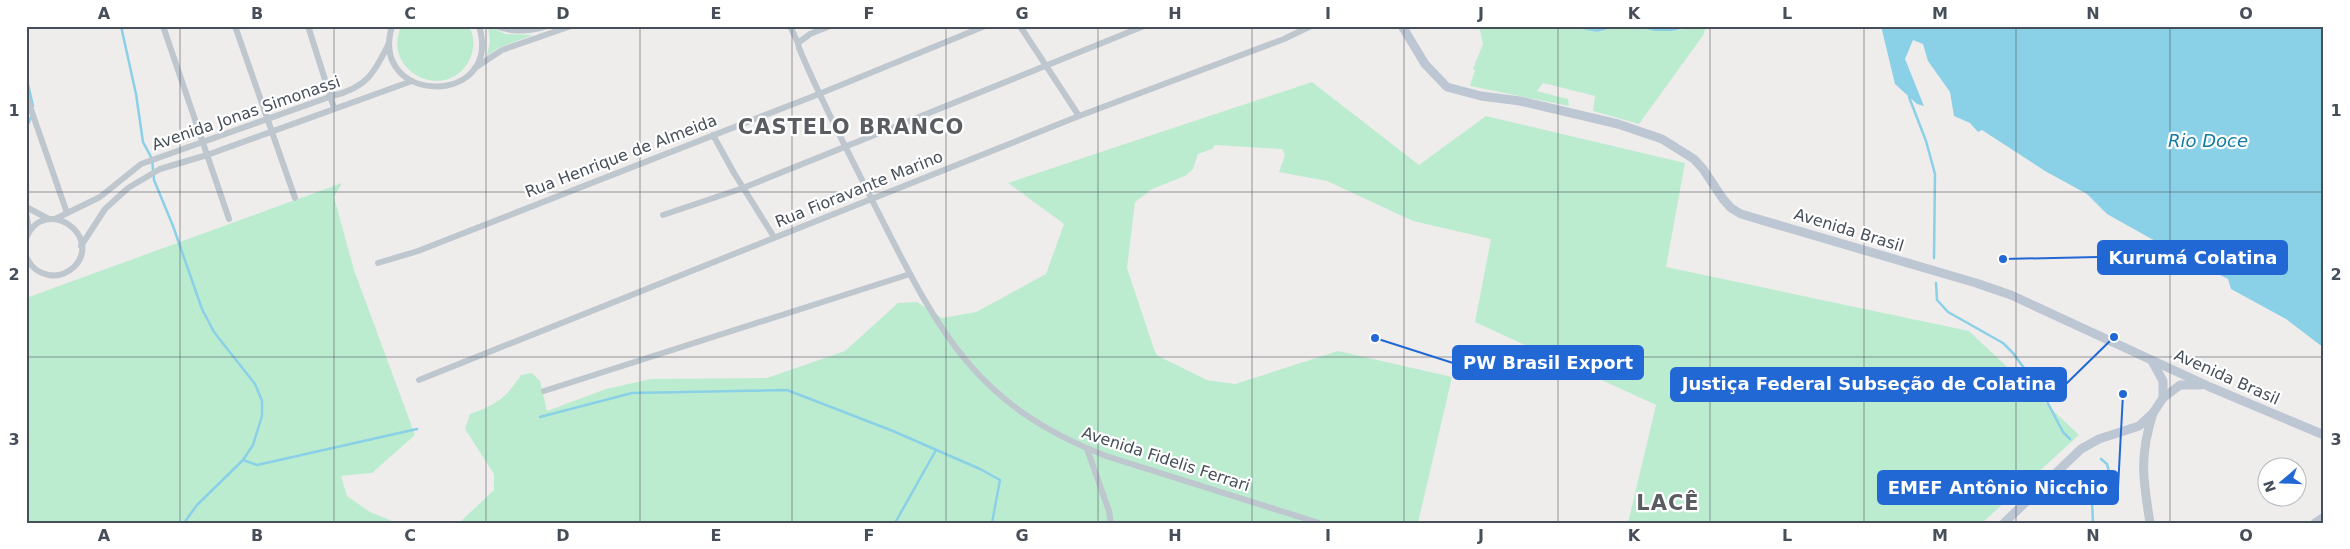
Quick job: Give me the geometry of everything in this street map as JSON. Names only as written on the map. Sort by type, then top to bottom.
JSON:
[{"type":"main road","name":"Avenida Brasil","points":[[1402,26],[1425,64],[1447,87],[1482,96],[1520,101],[1618,124],[1647,133],[1683,151],[1694,159],[1723,199],[1740,214],[2011,295],[2210,386],[2324,435]]},
{"type":"main road","points":[[2150,359],[2160,373],[2163,398]]},
{"type":"main road","points":[[2004,523],[2081,449],[2099,439],[2139,426],[2153,414],[2163,398],[2180,385],[2195,383],[2210,386]]},
{"type":"main road","points":[[2314,523],[2324,517]]},
{"type":"street","points":[[163,26],[229,219]]},
{"type":"street","points":[[235,26],[295,198]]},
{"type":"street","points":[[308,26],[332,96],[334,108]]},
{"type":"street","points":[[386,26],[390,36]]},
{"type":"street","points":[[392,26],[390,44],[396,65],[412,81],[434,88],[449,86],[463,79],[474,68],[502,50],[546,28]]},
{"type":"street","points":[[474,68],[482,47],[479,26]]},
{"type":"street","points":[[496,26],[504,29],[524,31],[571,26]]},
{"type":"street","name":"Avenida Fidelis Ferrari","points":[[790,26],[819,94],[910,274],[950,341],[987,385],[1032,419],[1072,443],[1319,523]]},
{"type":"street","points":[[799,46],[810,34],[830,26]]},
{"type":"street","name":"Rua Henrique de Almeida","points":[[378,263],[418,251],[713,136],[985,26]]},
{"type":"street","points":[[1020,26],[1079,116]]},
{"type":"street","points":[[663,215],[743,188],[1144,26]]},
{"type":"street","name":"Rua Fioravante Marino","points":[[419,380],[1079,116],[1284,39],[1311,26]]},
{"type":"street","name":"Avenida Jonas Simonassi","points":[[28,235],[38,223],[67,213],[100,197],[141,164],[332,96],[350,92],[362,85],[372,75],[390,44]]},
{"type":"street","name":"Avenida Jonas Simonassi","points":[[26,256],[31,265],[40,272],[57,275],[68,271],[77,263],[81,246],[105,209],[128,188],[160,169],[273,132],[334,108],[412,81]]},
{"type":"street","points":[[26,95],[67,213]]},
{"type":"street","points":[[713,136],[774,237]]},
{"type":"street","points":[[26,207],[52,219],[66,222],[75,230],[81,246]]},
{"type":"street","points":[[26,211],[28,235]]},
{"type":"street","points":[[544,391],[910,274]]},
{"type":"street","points":[[2150,523],[2142,472],[2143,450],[2153,414]]},
{"type":"street","points":[[1087,449],[1109,511],[1111,523]]},
{"type":"green space","points":[[401,26],[469,26],[473,41],[471,56],[462,71],[450,79],[435,81],[421,78],[409,70],[401,59],[397,44]]},
{"type":"green space","points":[[488,26],[505,34],[533,35],[498,48],[487,56],[490,41]]},
{"type":"green space","points":[[1479,26],[1565,26],[1597,32],[1620,26],[1672,31],[1706,26],[1704,34],[1639,124],[1593,111],[1595,96],[1543,83],[1537,91],[1568,99],[1569,106],[1470,86],[1475,70],[1473,69],[1483,44]]},
{"type":"green space","points":[[1312,82],[1419,165],[1486,116],[1685,163],[1666,267],[1969,331],[2079,435],[1982,523],[1628,523],[1656,405],[1475,322],[1491,239],[1413,221],[1327,181],[1279,172],[1285,155],[1282,149],[1215,145],[1212,149],[1198,154],[1193,169],[1185,176],[1152,189],[1135,202],[1127,268],[1155,352],[1158,356],[1207,380],[1235,384],[1338,351],[1452,377],[1418,523],[459,523],[494,490],[494,474],[465,429],[470,414],[500,400],[521,375],[532,373],[540,381],[547,411],[606,389],[651,379],[767,378],[845,351],[898,303],[917,302],[942,318],[976,312],[1046,274],[1064,224],[1008,183]]},
{"type":"green space","points":[[342,183],[334,197],[354,270],[415,435],[372,473],[341,476],[347,496],[370,512],[397,523],[26,523],[26,298]]},
{"type":"water","points":[[1565,26],[1620,26],[1597,32]]},
{"type":"water","points":[[1633,26],[1696,26],[1672,31],[1655,31]]},
{"type":"water","name":"Rio Doce","points":[[1881,26],[2324,26],[2324,348],[2286,319],[2231,289],[2228,279],[2182,256],[2107,214],[2087,194],[2045,171],[1982,130],[1978,132],[1970,123],[1954,116],[1950,92],[1928,61],[1923,44],[1913,40],[1905,59],[1924,106],[1917,104],[1895,84]]},
{"type":"waterway","points":[[121,26],[136,94],[143,142],[152,159],[154,180],[173,226],[202,309],[214,332],[255,384],[262,401],[262,416],[253,445],[243,460],[197,505],[184,523]]},
{"type":"waterway","points":[[26,76],[33,106]]},
{"type":"waterway","points":[[1909,97],[1926,141],[1935,174],[1934,258]]},
{"type":"waterway","points":[[26,129],[31,117]]},
{"type":"waterway","points":[[1936,283],[1937,300],[1948,312],[2003,343],[2013,353],[2043,394],[2063,432],[2070,439]]},
{"type":"waterway","points":[[540,417],[632,393],[787,390],[893,431],[980,469],[1000,480],[992,523]]},
{"type":"waterway","points":[[243,460],[257,465],[417,429]]},
{"type":"waterway","points":[[895,523],[936,450]]},
{"type":"waterway","points":[[2093,523],[2092,501],[2106,485],[2109,477],[2107,464],[2101,459]]},
{"type":"place","name":"Kurumá Colatina","points":[[2003,259]]},
{"type":"place","name":"Justiça Federal Subseção de Colatina","points":[[2114,337]]},
{"type":"place","name":"PW Brasil Export","points":[[1375,338]]},
{"type":"place","name":"EMEF Antônio Nicchio","points":[[2123,394]]},
{"type":"district","name":"CASTELO BRANCO","points":[[851,127]]},
{"type":"district","name":"LACÊ","points":[[1668,503]]}]
